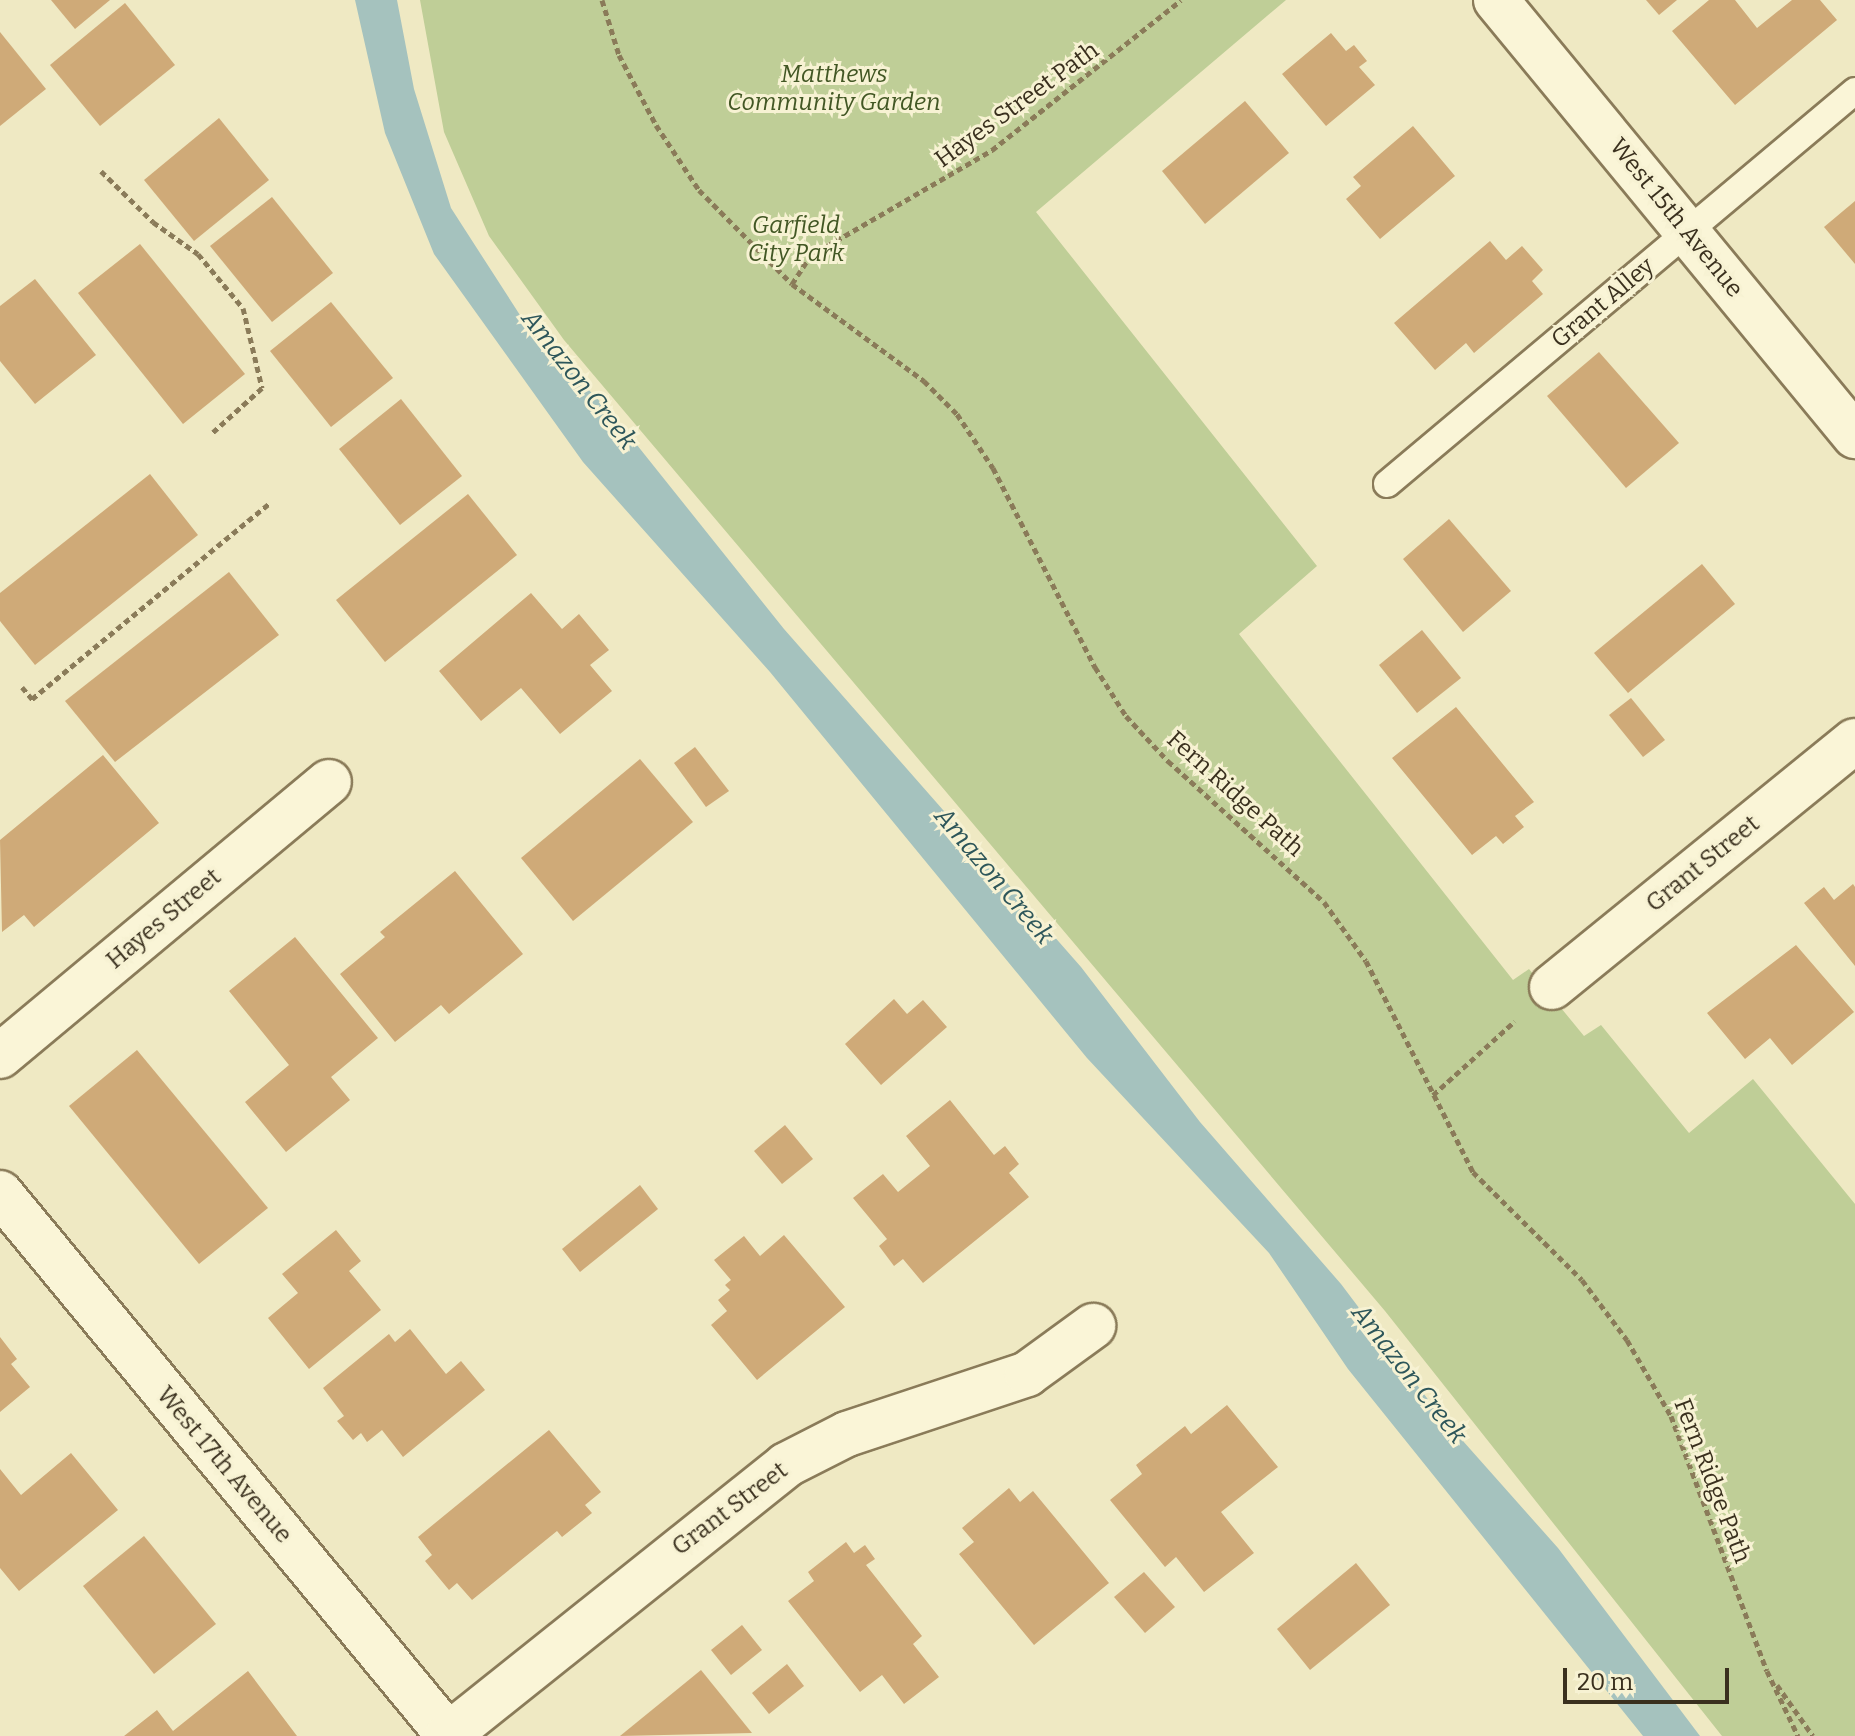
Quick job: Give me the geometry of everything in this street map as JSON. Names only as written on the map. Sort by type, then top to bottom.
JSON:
[{"type":"street","name":"West 15th Avenue","points":[[1496,0],[1855,436]]},
{"type":"street","name":"Grant Street","points":[[1552,987],[1855,741]]},
{"type":"street","name":"Hayes Street","points":[[0,1056],[329,782]]},
{"type":"street","name":"West 17th Avenue","points":[[0,1193],[448,1736]]},
{"type":"street","name":"Grant Street","points":[[448,1736],[786,1465],[847,1434],[1027,1374],[1093,1326]]},
{"type":"lane","name":"Grant Alley","points":[[1387,484],[1855,91]]},
{"type":"path","name":"Fern Ridge Path","points":[[602,0],[619,55],[665,138],[699,190],[792,284],[924,381],[957,414],[993,468],[1095,667],[1126,716],[1168,761],[1324,902],[1366,961],[1473,1172],[1582,1280],[1627,1340],[1671,1416],[1767,1671],[1798,1736]]},
{"type":"path","name":"Hayes Street Path","points":[[792,284],[810,256],[992,150],[1181,0]]},
{"type":"path","points":[[101,171],[153,222],[198,254],[243,308],[262,388],[212,433]]},
{"type":"path","points":[[22,687],[32,699],[270,503]]},
{"type":"path","points":[[1433,1095],[1552,987]]},
{"type":"path","name":"Fern Ridge Path","points":[[1767,1671],[1813,1736]]},
{"type":"green space","name":"Garfield City Park","points":[[420,0],[1286,0],[1036,212],[1317,566],[1239,634],[1513,980],[1529,969],[1584,1036],[1601,1025],[1689,1133],[1753,1079],[1855,1204],[1855,1736],[1722,1736],[1385,1311],[564,340],[489,236],[444,132]]},
{"type":"water","name":"Amazon Creek","points":[[355,0],[397,0],[414,89],[451,208],[527,326],[613,415],[784,629],[1081,967],[1200,1122],[1341,1284],[1439,1414],[1558,1548],[1700,1736],[1643,1736],[1348,1369],[1269,1253],[1087,1058],[770,672],[583,462],[434,254],[385,133]]},
{"type":"building","points":[[51,0],[110,0],[75,29]]},
{"type":"building","points":[[1646,0],[1677,0],[1659,15]]},
{"type":"building","points":[[1709,0],[1735,0],[1757,28],[1792,0],[1820,0],[1837,20],[1735,105],[1672,31]]},
{"type":"building","points":[[125,3],[175,65],[100,126],[50,65]]},
{"type":"building","points":[[0,32],[46,89],[0,126]]},
{"type":"building","points":[[1331,33],[1346,51],[1354,45],[1367,61],[1359,67],[1375,85],[1326,126],[1282,74]]},
{"type":"building","points":[[1245,101],[1289,153],[1205,224],[1162,171]]},
{"type":"building","points":[[219,118],[269,180],[194,241],[144,180]]},
{"type":"building","points":[[1413,126],[1455,176],[1380,239],[1346,199],[1361,186],[1353,177]]},
{"type":"building","points":[[272,197],[333,273],[272,322],[210,246]]},
{"type":"building","points":[[1855,201],[1855,264],[1824,227]]},
{"type":"building","points":[[1490,241],[1506,260],[1522,246],[1543,270],[1532,281],[1543,294],[1474,353],[1466,343],[1435,370],[1394,323]]},
{"type":"building","points":[[140,244],[245,374],[183,424],[78,293]]},
{"type":"building","points":[[35,279],[96,355],[35,404],[0,361],[0,306]]},
{"type":"building","points":[[331,302],[393,378],[331,427],[270,351]]},
{"type":"building","points":[[1599,352],[1679,443],[1626,488],[1547,396]]},
{"type":"building","points":[[401,399],[462,476],[400,525],[339,449]]},
{"type":"building","points":[[150,474],[198,535],[35,665],[0,621],[0,593]]},
{"type":"building","points":[[468,494],[517,555],[385,662],[336,600]]},
{"type":"building","points":[[1449,519],[1511,591],[1463,632],[1403,559]]},
{"type":"building","points":[[1702,564],[1735,604],[1628,693],[1594,653]]},
{"type":"building","points":[[229,572],[279,635],[115,762],[65,701]]},
{"type":"building","points":[[531,593],[562,629],[579,614],[609,650],[590,665],[612,691],[560,734],[521,688],[481,721],[439,671]]},
{"type":"building","points":[[1422,630],[1461,678],[1417,713],[1379,665]]},
{"type":"building","points":[[1631,698],[1665,740],[1643,757],[1609,715]]},
{"type":"building","points":[[1456,707],[1534,802],[1515,816],[1524,827],[1503,844],[1496,836],[1472,855],[1392,758]]},
{"type":"building","points":[[695,747],[729,791],[706,807],[674,763]]},
{"type":"building","points":[[103,755],[159,823],[34,927],[24,915],[2,932],[0,840]]},
{"type":"building","points":[[640,759],[693,822],[573,921],[521,858]]},
{"type":"building","points":[[455,871],[523,954],[449,1014],[441,1005],[395,1042],[340,974],[385,937],[380,932]]},
{"type":"building","points":[[1853,884],[1855,966],[1804,903],[1824,887],[1834,900]]},
{"type":"building","points":[[295,937],[378,1038],[331,1077],[350,1100],[286,1152],[245,1102],[289,1065],[229,991]]},
{"type":"building","points":[[1796,945],[1854,1012],[1792,1065],[1770,1038],[1745,1059],[1707,1013]]},
{"type":"building","points":[[894,999],[907,1014],[923,1000],[947,1027],[881,1085],[845,1044]]},
{"type":"building","points":[[137,1050],[268,1208],[199,1264],[69,1106]]},
{"type":"building","points":[[950,1100],[994,1155],[1005,1146],[1019,1164],[1009,1173],[1029,1197],[923,1283],[903,1259],[894,1266],[879,1246],[887,1239],[853,1198],[883,1174],[898,1192],[930,1166],[906,1136]]},
{"type":"building","points":[[785,1125],[813,1159],[782,1184],[754,1151]]},
{"type":"building","points":[[640,1185],[658,1209],[580,1272],[562,1249]]},
{"type":"building","points":[[336,1230],[361,1261],[349,1271],[381,1310],[309,1369],[268,1318],[298,1293],[282,1274]]},
{"type":"building","points":[[784,1235],[845,1307],[757,1380],[711,1325],[727,1311],[718,1300],[730,1290],[725,1285],[731,1280],[714,1260],[744,1236],[760,1256]]},
{"type":"building","points":[[410,1329],[446,1374],[461,1361],[485,1390],[403,1457],[382,1430],[367,1442],[361,1433],[353,1440],[337,1421],[344,1416],[323,1388],[389,1334],[395,1342]]},
{"type":"building","points":[[0,1337],[17,1359],[11,1364],[30,1387],[0,1412]]},
{"type":"building","points":[[1227,1405],[1278,1467],[1221,1512],[1254,1553],[1204,1592],[1176,1557],[1165,1567],[1110,1500],[1142,1474],[1136,1465],[1185,1426],[1191,1434]]},
{"type":"building","points":[[549,1430],[601,1492],[585,1505],[592,1513],[562,1537],[557,1531],[472,1600],[457,1583],[449,1590],[425,1561],[432,1555],[418,1537]]},
{"type":"building","points":[[71,1453],[118,1510],[19,1591],[0,1568],[0,1469],[21,1495]]},
{"type":"building","points":[[1009,1488],[1020,1502],[1033,1491],[1109,1583],[1034,1645],[959,1554],[974,1542],[962,1528]]},
{"type":"building","points":[[144,1536],[216,1624],[154,1674],[83,1586]]},
{"type":"building","points":[[846,1542],[854,1553],[865,1545],[875,1559],[866,1565],[922,1636],[913,1644],[939,1677],[904,1704],[882,1675],[860,1692],[788,1601],[814,1581],[808,1572]]},
{"type":"building","points":[[1356,1563],[1390,1605],[1310,1670],[1277,1629]]},
{"type":"building","points":[[1144,1572],[1175,1607],[1145,1633],[1114,1597]]},
{"type":"building","points":[[742,1625],[762,1650],[731,1675],[711,1650]]},
{"type":"building","points":[[787,1664],[804,1686],[769,1714],[752,1693]]},
{"type":"building","points":[[701,1670],[752,1733],[620,1736]]},
{"type":"building","points":[[248,1671],[297,1736],[124,1736],[157,1710],[173,1731]]},
{"type":"park label","name":"Matthews Community Garden","points":[[834,89]]}]
